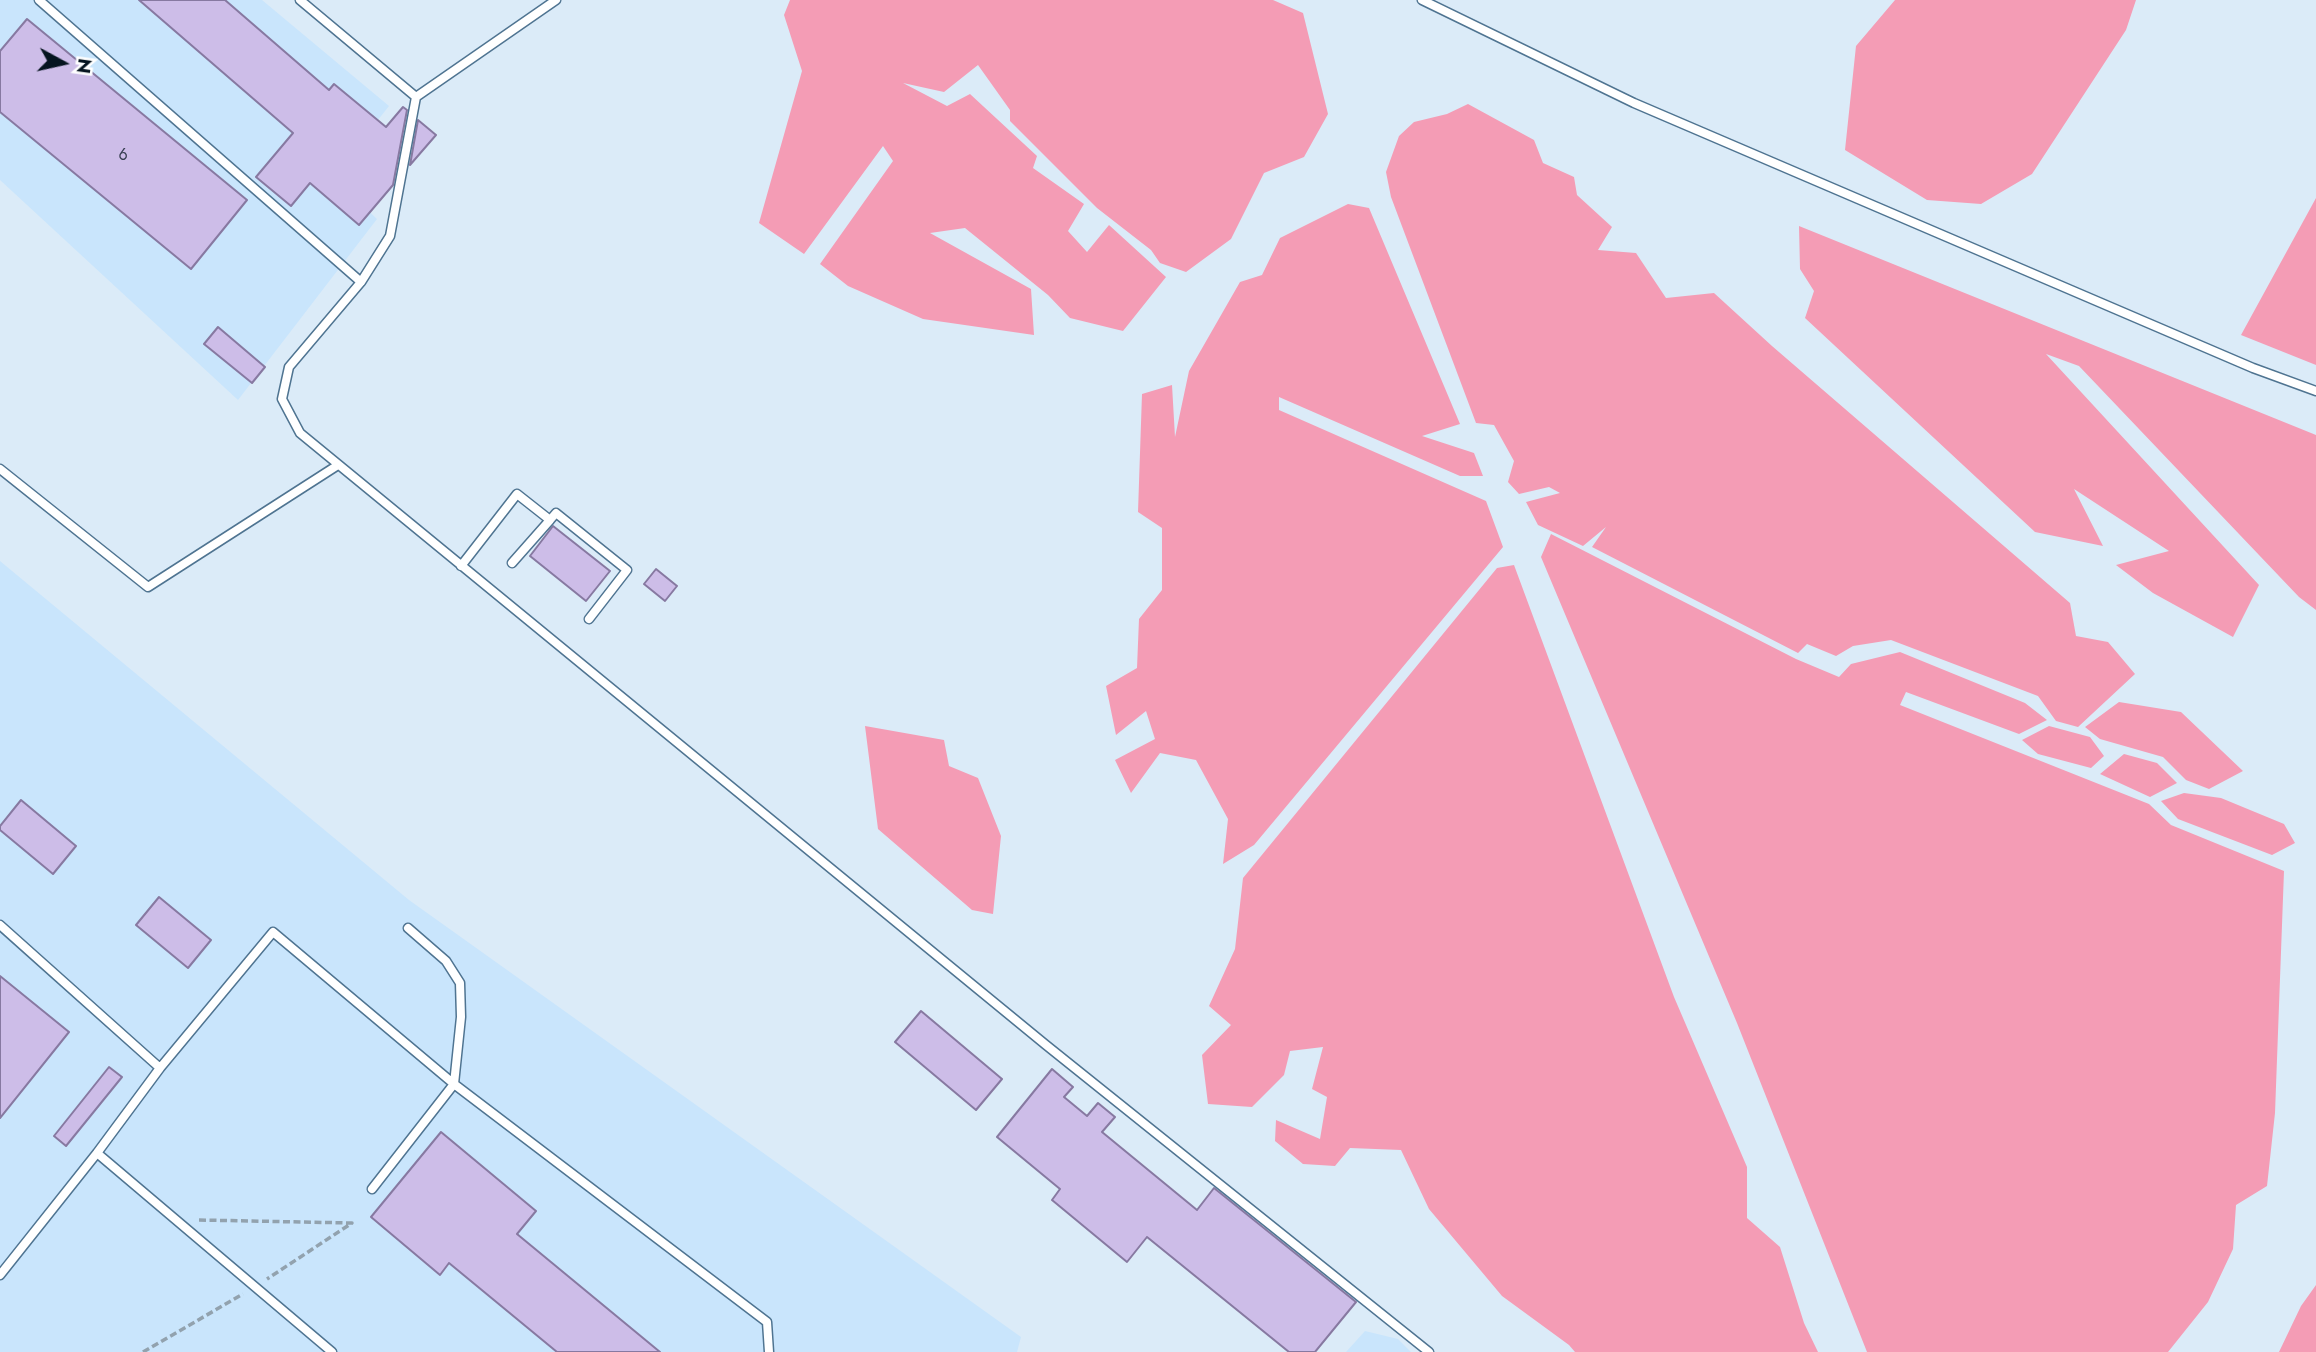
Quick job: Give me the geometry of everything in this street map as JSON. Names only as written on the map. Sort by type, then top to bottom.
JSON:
[{"type":"lane","points":[[39,0],[361,282]]},
{"type":"lane","points":[[300,0],[416,97]]},
{"type":"lane","points":[[556,0],[416,97],[390,236],[361,282],[289,367],[282,399],[300,433],[1046,1045],[1429,1352]]},
{"type":"lane","points":[[1422,0],[1634,103],[2253,368],[2316,391]]},
{"type":"lane","points":[[0,469],[148,587],[338,465]]},
{"type":"lane","points":[[461,566],[517,494],[550,520]]},
{"type":"lane","points":[[512,563],[556,513],[627,570],[589,619]]},
{"type":"lane","points":[[0,925],[160,1068]]},
{"type":"lane","points":[[372,1189],[454,1084],[461,1017],[460,983],[446,961],[408,928]]},
{"type":"lane","points":[[0,1275],[97,1153],[160,1068],[273,932],[454,1084],[767,1322],[769,1352]]},
{"type":"lane","points":[[97,1153],[332,1352]]},
{"type":"path","points":[[143,1352],[255,1287],[352,1223],[176,1220]]},
{"type":"shaded area","points":[[0,0],[262,0],[389,106],[333,177],[377,219],[238,400],[0,180]]},
{"type":"shaded area","points":[[790,0],[1273,0],[1303,13],[1328,114],[1304,157],[1264,173],[1231,239],[1186,272],[1160,263],[1151,250],[1097,208],[1010,121],[1010,110],[978,65],[944,92],[903,83],[947,106],[970,94],[1037,156],[1033,168],[1084,204],[1068,231],[1087,252],[1109,225],[1166,277],[1123,331],[1070,318],[1048,295],[965,228],[930,233],[1031,289],[1034,335],[923,319],[848,286],[820,264],[893,161],[883,146],[804,254],[759,223],[802,71],[784,15]]},
{"type":"shaded area","points":[[1895,0],[2136,0],[2126,30],[2032,174],[1981,204],[1927,200],[1845,150],[1856,46]]},
{"type":"shaded area","points":[[1468,104],[1534,140],[1543,163],[1574,177],[1577,195],[1612,227],[1598,250],[1636,253],[1666,298],[1714,293],[2070,603],[2076,636],[2108,642],[2135,674],[2078,727],[2056,721],[2038,696],[1891,640],[1853,646],[1836,656],[1807,644],[1798,653],[1592,547],[1606,527],[1583,546],[1538,525],[1526,502],[1560,493],[1549,487],[1519,494],[1508,482],[1514,461],[1494,425],[1476,423],[1391,197],[1386,172],[1399,136],[1414,122],[1447,114]]},
{"type":"shaded area","points":[[2316,198],[2316,365],[2241,335]]},
{"type":"shaded area","points":[[1348,204],[1369,208],[1460,424],[1422,436],[1474,453],[1483,476],[1460,476],[1279,397],[1279,410],[1486,501],[1503,547],[1254,845],[1223,864],[1228,819],[1196,760],[1160,753],[1131,793],[1115,760],[1155,739],[1146,711],[1116,735],[1106,686],[1137,668],[1139,619],[1162,590],[1162,528],[1138,512],[1142,394],[1172,385],[1175,437],[1189,371],[1240,282],[1262,275],[1280,238]]},
{"type":"shaded area","points":[[1799,226],[2316,435],[2316,610],[2299,597],[2079,366],[2046,354],[2259,585],[2233,637],[2153,593],[2116,565],[2169,551],[2074,489],[2103,546],[2035,532],[1805,318],[1814,291],[1800,269]]},
{"type":"shaded area","points":[[1551,534],[1796,659],[1839,677],[1851,664],[1900,652],[2025,703],[2047,720],[2019,734],[1906,692],[1900,705],[2149,804],[2171,825],[2284,871],[2275,1113],[2267,1186],[2236,1205],[2233,1249],[2208,1302],[2168,1352],[1867,1352],[1737,1023],[1541,557]]},
{"type":"shaded area","points":[[0,561],[409,900],[1021,1337],[1017,1352],[0,1352]]},
{"type":"shaded area","points":[[1514,565],[1674,997],[1747,1167],[1747,1218],[1780,1247],[1804,1323],[1818,1352],[1575,1352],[1502,1296],[1429,1209],[1401,1150],[1350,1148],[1335,1166],[1303,1164],[1275,1141],[1276,1120],[1320,1139],[1327,1097],[1312,1089],[1323,1047],[1290,1051],[1284,1075],[1252,1107],[1208,1104],[1202,1055],[1231,1025],[1209,1006],[1235,949],[1243,878],[1497,568]]},
{"type":"shaded area","points":[[2119,702],[2181,712],[2243,771],[2209,789],[2186,780],[2163,757],[2100,739],[2085,727]]},
{"type":"shaded area","points":[[865,726],[944,740],[949,766],[978,778],[1001,836],[993,914],[972,910],[878,829]]},
{"type":"shaded area","points":[[2049,726],[2090,737],[2104,756],[2091,768],[2038,754],[2022,740]]},
{"type":"shaded area","points":[[2124,754],[2157,763],[2177,783],[2150,797],[2100,774]]},
{"type":"shaded area","points":[[2184,793],[2221,798],[2284,824],[2295,843],[2272,855],[2178,819],[2161,801]]},
{"type":"shaded area","points":[[2316,1285],[2316,1352],[2279,1352],[2301,1306]]},
{"type":"shaded area","points":[[1365,1331],[1398,1339],[1411,1352],[1346,1352]]},
{"type":"building","points":[[139,0],[225,0],[329,90],[334,84],[386,127],[403,107],[407,110],[393,185],[359,225],[310,183],[291,206],[256,177],[293,133]]},
{"type":"building","points":[[27,19],[247,200],[191,269],[0,112],[0,51]]},
{"type":"building","points":[[418,120],[436,135],[410,165]]},
{"type":"building","points":[[218,327],[265,367],[252,383],[204,344]]},
{"type":"building","points":[[553,526],[610,571],[586,601],[530,556]]},
{"type":"building","points":[[656,569],[677,586],[665,601],[644,584]]},
{"type":"building","points":[[21,800],[76,846],[53,874],[0,830],[0,826]]},
{"type":"building","points":[[159,897],[211,940],[188,968],[136,925]]},
{"type":"building","points":[[0,976],[69,1032],[0,1118]]},
{"type":"building","points":[[921,1011],[1002,1079],[976,1110],[895,1042]]},
{"type":"building","points":[[109,1067],[122,1077],[66,1146],[54,1136]]},
{"type":"building","points":[[1052,1069],[1073,1087],[1064,1097],[1087,1116],[1098,1103],[1115,1117],[1102,1132],[1197,1210],[1214,1188],[1356,1302],[1315,1352],[1289,1352],[1147,1237],[1127,1262],[1052,1200],[1060,1189],[997,1137]]},
{"type":"building","points":[[441,1132],[536,1211],[517,1234],[660,1352],[557,1352],[449,1263],[440,1275],[371,1217]]}]
